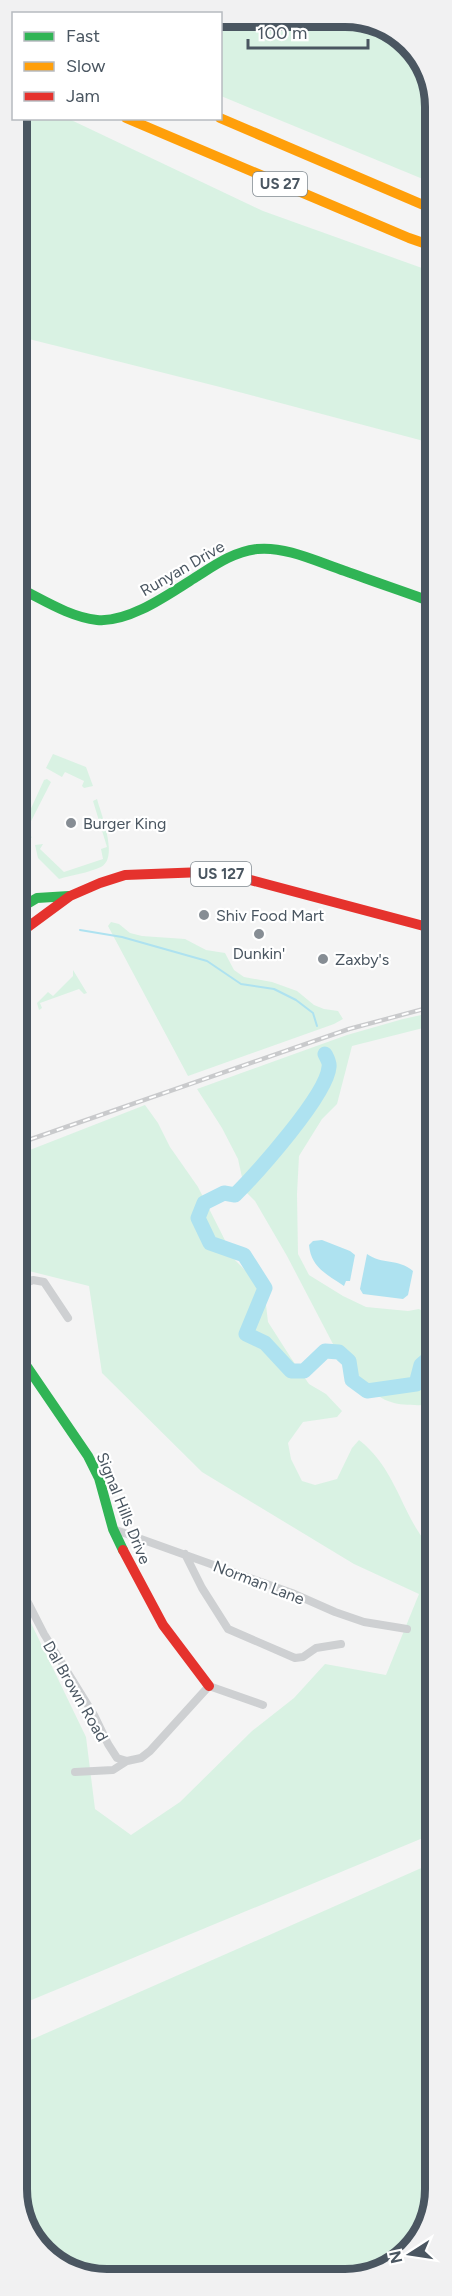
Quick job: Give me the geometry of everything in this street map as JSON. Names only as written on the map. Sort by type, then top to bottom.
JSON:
[{"type":"main road","name":"US 27","points":[[222,119],[425,206]]},
{"type":"main road","name":"US 27","points":[[131,120],[425,243]]},
{"type":"main road","name":"Runyan Drive","points":[[27,592],[77,615],[99,621],[111,621],[129,616],[224,559],[241,552],[260,549],[296,554],[425,599]]},
{"type":"main road","name":"US 127","points":[[27,928],[70,896],[125,875],[204,872],[243,878],[425,926]]},
{"type":"main road","points":[[27,904],[37,898],[70,896]]},
{"type":"main road","name":"Signal Hills Drive","points":[[27,1367],[88,1456],[99,1478],[113,1529],[129,1564],[163,1625],[209,1686]]},
{"type":"street","points":[[27,1283],[33,1280],[44,1282],[68,1318]]},
{"type":"street","name":"Norman Lane","points":[[113,1529],[292,1593],[364,1622],[406,1629]]},
{"type":"street","points":[[185,1554],[202,1588],[228,1629],[295,1658],[303,1657],[316,1648],[341,1644]]},
{"type":"street","name":"Dal Brown Road","points":[[27,1601],[44,1634],[94,1715],[108,1744],[117,1758],[127,1761]]},
{"type":"street","points":[[75,1772],[113,1770],[127,1761],[141,1758],[209,1686],[263,1705]]},
{"type":"green space","points":[[222,27],[345,27],[376,33],[394,43],[412,62],[421,81],[425,107],[425,180],[222,96]]},
{"type":"green space","points":[[27,120],[71,120],[263,211],[425,270],[425,441],[27,339]]},
{"type":"green space","points":[[53,754],[86,767],[93,786],[84,788],[82,786],[84,781],[65,772],[62,777],[46,768]]},
{"type":"green space","points":[[44,780],[51,782],[27,829],[27,817]]},
{"type":"green space","points":[[97,799],[109,845],[106,862],[96,869],[59,879],[38,858],[35,845],[43,844],[40,849],[64,872],[103,859],[101,849],[107,847],[93,801]]},
{"type":"green space","points":[[111,922],[119,924],[130,933],[185,939],[206,950],[225,953],[234,970],[244,977],[272,982],[297,991],[314,1005],[338,1011],[343,1019],[188,1076],[108,926]]},
{"type":"green space","points":[[73,970],[87,993],[84,994],[79,989],[40,1003],[42,1008],[39,1010],[37,1003],[48,992],[53,996],[73,976]]},
{"type":"green space","points":[[425,1014],[425,1028],[352,1046],[337,1104],[322,1119],[299,1156],[298,1254],[309,1275],[366,1307],[408,1311],[419,1309],[425,1313],[425,1405],[398,1404],[382,1398],[358,1375],[346,1351],[333,1344],[287,1256],[255,1201],[245,1191],[238,1159],[222,1128],[197,1089],[347,1035]]},
{"type":"green space","points":[[145,1105],[158,1123],[170,1147],[198,1187],[235,1260],[253,1278],[266,1305],[268,1322],[291,1358],[309,1384],[326,1394],[342,1411],[337,1417],[303,1422],[288,1443],[291,1459],[302,1481],[315,1485],[337,1479],[352,1448],[359,1440],[378,1459],[392,1481],[425,1541],[425,1837],[27,2002],[27,1615],[86,1737],[95,1809],[131,1835],[180,1802],[252,1731],[294,1698],[325,1664],[386,1675],[419,1594],[354,1564],[202,1472],[102,1373],[89,1286],[27,1270],[27,1151]]},
{"type":"green space","points":[[425,1866],[425,2189],[421,2215],[416,2224],[380,2224],[380,2261],[345,2269],[107,2269],[81,2265],[62,2256],[40,2234],[31,2215],[27,2189],[27,2042]]},
{"type":"water","points":[[322,1240],[355,1255],[350,1281],[346,1281],[344,1286],[320,1269],[310,1253],[309,1245],[313,1241]]},
{"type":"water","points":[[367,1254],[402,1264],[413,1271],[408,1295],[403,1299],[363,1294],[360,1289]]},
{"type":"waterway","points":[[80,930],[122,937],[207,961],[241,984],[274,989],[296,1000],[313,1013],[317,1026]]},
{"type":"waterway","points":[[325,1054],[329,1065],[325,1080],[317,1096],[290,1133],[235,1195],[224,1193],[204,1203],[198,1218],[210,1243],[244,1255],[265,1288],[246,1334],[265,1343],[291,1371],[304,1371],[325,1351],[339,1352],[349,1361],[352,1380],[367,1391],[416,1384],[421,1365],[425,1362]]},
{"type":"railway","points":[[27,1141],[349,1029],[425,1009]]},
{"type":"traffic: fast","points":[[27,592],[76,615],[109,620],[148,606],[232,556],[257,549],[268,549],[302,556],[425,599]]},
{"type":"traffic: fast","points":[[27,904],[37,898],[69,896]]},
{"type":"traffic: fast","points":[[27,1367],[88,1456],[99,1478],[113,1529],[123,1550]]},
{"type":"traffic: slow","points":[[222,119],[425,206]]},
{"type":"traffic: slow","points":[[131,120],[425,244]]},
{"type":"traffic: jam","points":[[27,928],[70,896],[125,875],[204,872],[243,878],[425,926]]},
{"type":"traffic: jam","points":[[123,1550],[163,1625],[209,1686]]},
{"type":"place","name":"Burger King","points":[[71,823]]},
{"type":"place","name":"Shiv Food Mart","points":[[204,915]]},
{"type":"place","name":"Dunkin'","points":[[259,934]]},
{"type":"place","name":"Zaxby's","points":[[323,959]]}]
